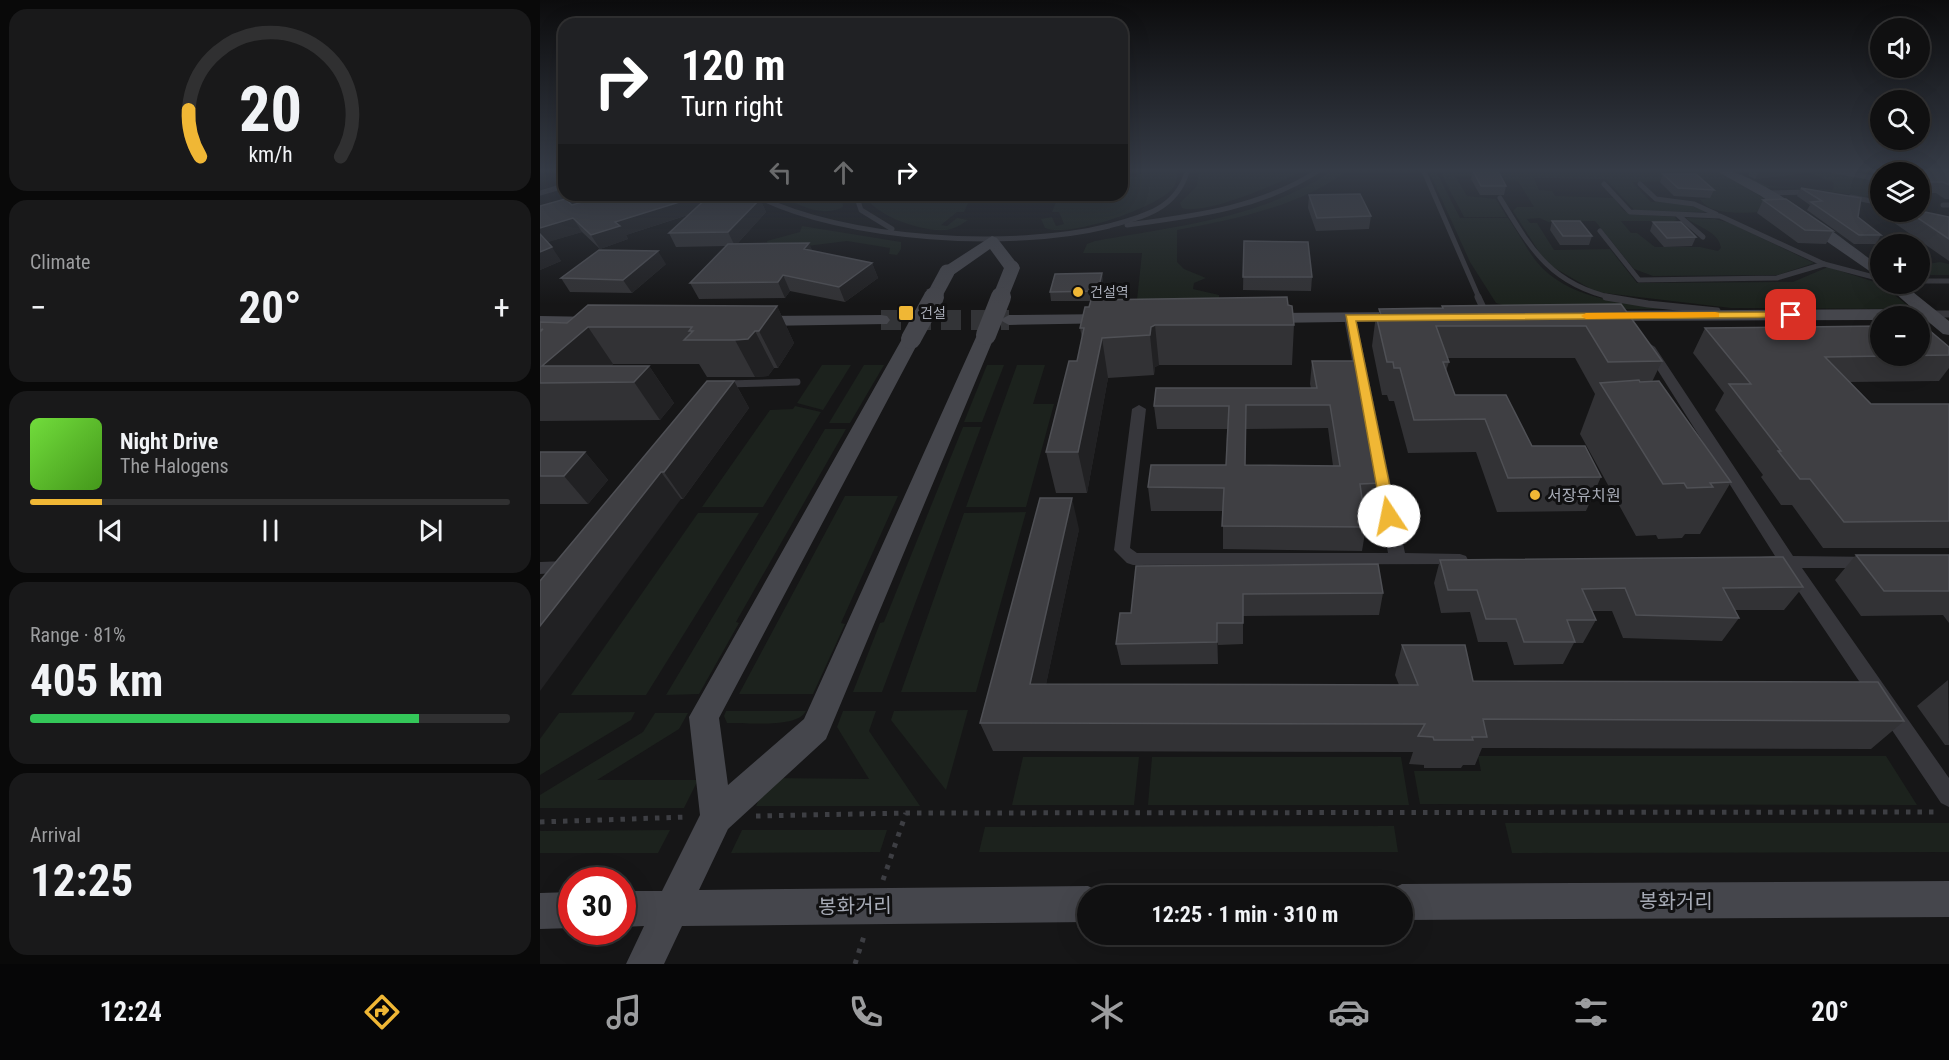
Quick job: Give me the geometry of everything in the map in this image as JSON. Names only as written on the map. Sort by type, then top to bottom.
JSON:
[{"type":"street","points":[[1795,214],[1870,269]]},
{"type":"street","points":[[645,964],[716,816],[815,729],[986,335],[1012,268],[992,241],[947,272],[704,717],[716,816]]},
{"type":"street","points":[[1905,294],[1919,306]]},
{"type":"street","points":[[1581,316],[1870,314]]},
{"type":"street","points":[[1930,315],[1949,330]]},
{"type":"street","points":[[1629,316],[1788,562],[1949,796]]},
{"type":"street","points":[[1244,318],[1418,317]]},
{"type":"street","points":[[1464,317],[1492,317]]},
{"type":"street","points":[[1350,318],[1398,560]]},
{"type":"street","points":[[1009,320],[1127,319]]},
{"type":"street","points":[[737,321],[881,320]]},
{"type":"street","points":[[540,321],[618,322]]},
{"type":"street","points":[[1139,409],[1122,550],[1133,559],[1481,561]]},
{"type":"street","points":[[1753,562],[1892,562]]},
{"type":"street","points":[[540,568],[566,567]]},
{"type":"street","name":"봉화거리","points":[[1413,902],[1949,899]]},
{"type":"street","name":"봉화거리","points":[[636,909],[1077,904]]},
{"type":"street","points":[[540,911],[558,910]]},
{"type":"lane","points":[[800,214],[944,239],[992,241],[1034,239],[1201,214]]},
{"type":"lane","points":[[868,214],[899,232]]},
{"type":"lane","points":[[1105,228],[1150,214]]},
{"type":"lane","points":[[1444,214],[1492,317]]},
{"type":"lane","points":[[1511,214],[1543,263],[1584,291],[1621,300],[1745,315]]},
{"type":"lane","points":[[1678,214],[1720,216]]},
{"type":"lane","points":[[1678,214],[1703,237]]},
{"type":"lane","points":[[1716,214],[1824,264],[1870,274]]},
{"type":"lane","points":[[1600,231],[1640,280],[1777,278],[1794,275],[1824,264]]},
{"type":"lane","points":[[1930,282],[1947,283]]},
{"type":"lane","points":[[1930,314],[1949,314]]},
{"type":"lane","points":[[712,384],[797,382]]},
{"type":"path","points":[[540,822],[906,813],[1949,811]]},
{"type":"shaded area","points":[[886,214],[955,214],[941,225],[947,226],[957,218],[968,220],[951,229],[942,230],[917,227]]},
{"type":"shaded area","points":[[1060,214],[1127,214],[1091,225],[1057,230],[1045,228],[1041,219],[1052,217],[1056,226],[1064,224]]},
{"type":"shaded area","points":[[1233,214],[1252,214],[1177,230],[1177,262],[1184,269],[1206,278],[1194,283],[1193,289],[1219,295],[1219,308],[1136,309],[1142,253],[1083,253],[1087,244],[1095,241]]},
{"type":"shaded area","points":[[1448,214],[1458,214],[1460,218],[1508,218],[1536,261],[1564,284],[1596,297],[1667,309],[1519,310],[1496,303],[1470,262]]},
{"type":"shaded area","points":[[1462,214],[1505,214],[1507,217],[1464,217]]},
{"type":"shaded area","points":[[1515,214],[1630,214],[1675,217],[1677,220],[1674,221],[1621,221],[1631,233],[1637,233],[1655,247],[1700,247],[1718,251],[1721,248],[1716,238],[1686,218],[1715,219],[1730,223],[1814,263],[1778,275],[1653,276],[1634,269],[1595,221],[1548,222],[1540,218],[1527,219],[1530,223],[1537,223],[1554,250],[1610,249],[1637,283],[1793,282],[1828,267],[1870,280],[1870,294],[1893,294],[1907,305],[1870,306],[1870,309],[1731,308],[1596,292],[1546,263]]},
{"type":"shaded area","points":[[802,226],[901,242],[901,249],[897,255],[889,254],[890,248],[847,241],[807,246],[768,246],[767,241],[800,232]]},
{"type":"shaded area","points":[[1930,264],[1949,264],[1949,275],[1930,275]]},
{"type":"shaded area","points":[[822,365],[851,365],[823,410],[797,403]]},
{"type":"shaded area","points":[[864,365],[884,365],[850,423],[829,423]]},
{"type":"shaded area","points":[[987,365],[1004,365],[982,422],[964,422]]},
{"type":"shaded area","points":[[1017,365],[1045,365],[1033,404],[1054,404],[1026,507],[966,507]]},
{"type":"shaded area","points":[[795,406],[821,412],[763,507],[702,507],[770,410],[793,409]]},
{"type":"shaded area","points":[[963,427],[981,427],[882,692],[853,692],[880,623],[884,622]]},
{"type":"shaded area","points":[[825,429],[846,429],[736,622],[739,623],[699,694],[666,695]]},
{"type":"shaded area","points":[[845,496],[898,496],[841,623],[845,624],[813,694],[739,694]]},
{"type":"shaded area","points":[[1026,512],[976,692],[901,692],[964,513]]},
{"type":"shaded area","points":[[698,513],[759,513],[646,695],[571,695]]},
{"type":"shaded area","points":[[968,710],[946,790],[891,720],[894,711]]},
{"type":"shaded area","points":[[726,711],[806,711],[801,717],[793,720],[758,724],[727,723],[724,716]]},
{"type":"shaded area","points":[[843,711],[876,711],[869,731],[920,806],[756,806],[768,778],[869,779],[837,727]]},
{"type":"shaded area","points":[[635,712],[631,720],[540,775],[540,739],[559,713]]},
{"type":"shaded area","points":[[655,713],[688,713],[679,729],[597,780],[698,780],[684,808],[540,808],[540,795],[643,732]]},
{"type":"shaded area","points":[[1478,756],[1886,756],[1917,805],[1420,804],[1414,771],[1481,771]]},
{"type":"shaded area","points":[[1023,757],[1139,757],[1134,805],[1012,805]]},
{"type":"shaded area","points":[[1152,757],[1401,757],[1409,805],[1148,805]]},
{"type":"shaded area","points":[[1505,823],[1949,823],[1949,852],[1512,853]]},
{"type":"shaded area","points":[[1394,826],[1398,852],[979,852],[985,827]]},
{"type":"shaded area","points":[[670,830],[658,853],[540,853],[540,831]]},
{"type":"shaded area","points":[[742,830],[887,830],[880,852],[731,853]]},
{"type":"building","points":[[540,214],[641,214],[615,222],[620,226],[591,235],[573,218],[540,228]]},
{"type":"building","points":[[690,214],[745,214],[728,232],[669,233]]},
{"type":"building","points":[[1316,214],[1370,214],[1371,216],[1317,218]]},
{"type":"building","points":[[1783,214],[1808,214],[1833,231],[1805,230]]},
{"type":"building","points":[[1828,214],[1858,214],[1858,217],[1880,234],[1859,235]]},
{"type":"building","points":[[1930,214],[1949,217],[1949,239],[1924,222],[1930,222]]},
{"type":"building","points":[[1552,221],[1580,221],[1592,236],[1563,236]]},
{"type":"building","points":[[1653,222],[1681,222],[1696,237],[1667,238]]},
{"type":"building","points":[[540,234],[552,247],[540,252]]},
{"type":"building","points":[[1244,241],[1308,242],[1312,277],[1243,277]]},
{"type":"building","points":[[809,243],[804,249],[872,263],[839,287],[783,275],[778,282],[690,283],[728,244]]},
{"type":"building","points":[[599,250],[658,251],[623,280],[561,278]]},
{"type":"building","points":[[1102,273],[1098,291],[1050,292],[1055,274]]},
{"type":"building","points":[[1287,297],[1288,305],[1292,306],[1294,325],[1155,325],[1151,327],[1150,335],[1102,338],[1078,452],[1046,452],[1069,361],[1077,361],[1084,328],[1080,328],[1085,307],[1089,307],[1091,300]]},
{"type":"building","points":[[1621,304],[1662,361],[1608,362],[1586,326],[1436,326],[1449,362],[1443,362],[1455,395],[1506,395],[1532,446],[1585,446],[1601,477],[1508,478],[1485,419],[1414,420],[1400,368],[1394,368],[1393,362],[1387,362],[1376,315],[1381,315],[1379,309],[1443,308],[1442,306]]},
{"type":"building","points":[[588,305],[777,306],[759,331],[755,331],[748,339],[684,340],[693,331],[689,331],[692,327],[588,327],[542,366],[649,366],[634,382],[540,383],[540,332],[543,329],[540,330],[540,322],[567,323]]},
{"type":"building","points":[[1870,326],[1870,356],[1825,357],[1871,404],[1949,404],[1949,521],[1844,522],[1810,479],[1800,479],[1729,384],[1751,384],[1705,328]]},
{"type":"building","points":[[1930,331],[1949,347],[1949,355],[1930,355]]},
{"type":"building","points":[[1312,361],[1356,361],[1381,483],[1360,484],[1366,527],[1222,526],[1224,488],[1148,487],[1151,465],[1226,465],[1229,406],[1154,406],[1156,388],[1317,388]],"holes":[[[1246,405],[1330,405],[1340,466],[1245,465]]]},
{"type":"building","points":[[1639,380],[1640,382],[1659,381],[1731,482],[1710,483],[1713,487],[1687,488],[1684,483],[1663,484],[1600,383]]},
{"type":"building","points":[[707,381],[734,381],[540,626],[540,581]]},
{"type":"building","points":[[540,452],[585,452],[564,476],[540,476]]},
{"type":"building","points":[[1040,498],[1072,498],[1030,684],[1418,685],[1402,645],[1465,645],[1473,681],[1878,682],[1904,721],[1483,719],[1487,737],[1472,737],[1473,740],[1434,740],[1433,737],[1418,736],[1425,724],[980,723]]},
{"type":"building","points":[[1856,555],[1949,555],[1949,591],[1884,591]]},
{"type":"building","points":[[1783,557],[1803,587],[1723,588],[1739,618],[1636,615],[1625,588],[1582,589],[1596,620],[1567,620],[1575,642],[1524,642],[1516,619],[1486,619],[1477,590],[1448,590],[1440,560]]},
{"type":"building","points":[[1378,564],[1383,593],[1243,594],[1243,623],[1217,623],[1217,642],[1116,644],[1120,613],[1131,613],[1136,566]]},
{"type":"tunnel","points":[[881,320],[1009,320]]},
{"type":"slow traffic","points":[[1586,316],[1715,315]]},
{"type":"place","name":"건설역","points":[[1078,292]]},
{"type":"place","name":"건설","points":[[906,313]]},
{"type":"place","name":"서장유치원","points":[[1535,495]]},
{"type":"route","points":[[1389,516],[1350,318],[1791,315]]}]
